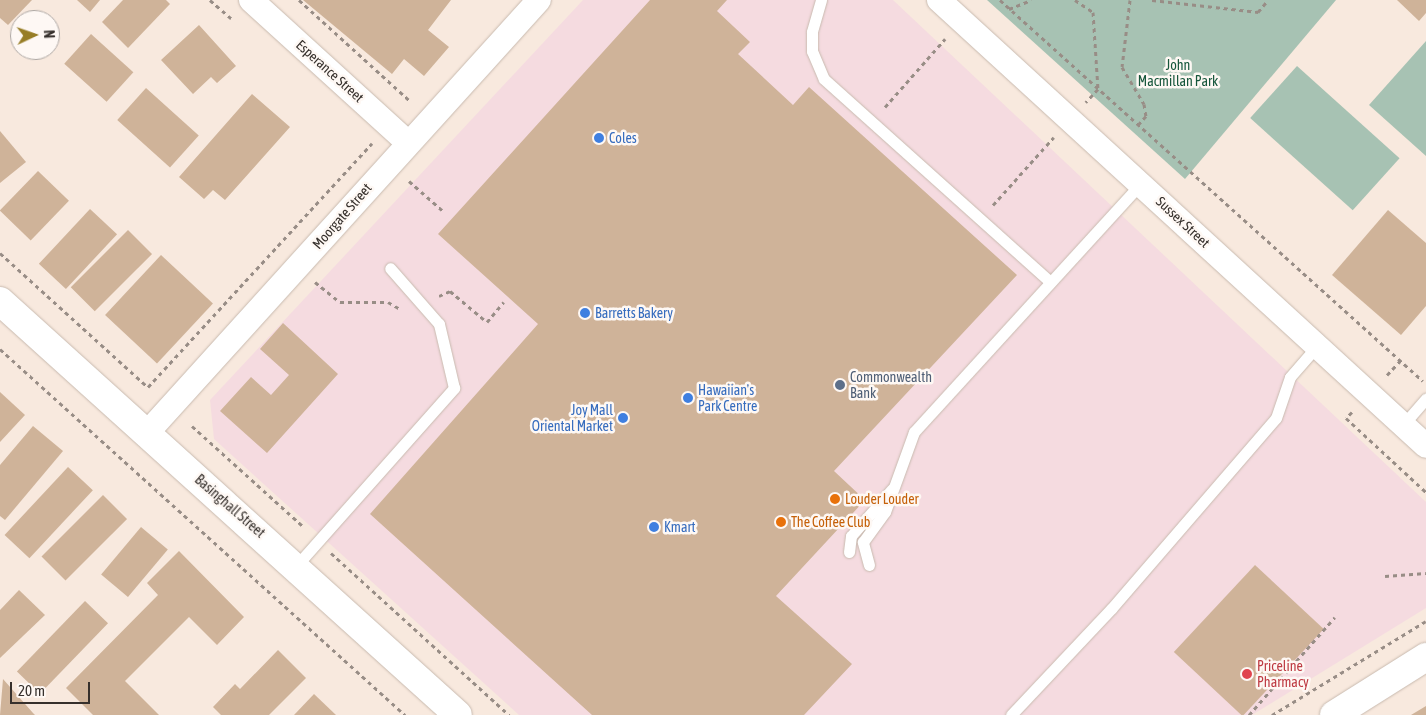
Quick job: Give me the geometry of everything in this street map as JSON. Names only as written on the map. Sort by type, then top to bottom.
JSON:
[{"type":"street","name":"Esperance Street","points":[[251,0],[408,143]]},
{"type":"street","name":"Moorgate Street","points":[[147,433],[389,163],[540,0]]},
{"type":"street","name":"Sussex Street","points":[[939,0],[1426,446]]},
{"type":"street","name":"Basinghall Street","points":[[0,301],[297,565],[458,715]]},
{"type":"street","points":[[1334,715],[1426,657]]},
{"type":"lane","points":[[821,0],[812,32],[818,68],[879,128],[1050,282]]},
{"type":"lane","points":[[869,565],[863,542],[880,521],[914,432],[1141,183]]},
{"type":"lane","points":[[297,565],[454,388],[439,324],[390,268]]},
{"type":"lane","points":[[1011,715],[1111,608],[1276,418],[1290,377],[1316,347]]},
{"type":"lane","points":[[1403,425],[1426,399]]},
{"type":"lane","points":[[849,552],[851,536],[892,489]]},
{"type":"path","points":[[298,0],[410,101]]},
{"type":"path","points":[[1000,0],[1426,384]]},
{"type":"path","points":[[1009,9],[1031,0]]},
{"type":"path","points":[[1076,0],[1093,12],[1098,90]]},
{"type":"path","points":[[1130,0],[1122,67],[1144,104],[1146,116],[1138,125]]},
{"type":"path","points":[[1152,0],[1258,12],[1268,0]]},
{"type":"path","points":[[879,128],[886,104],[962,21]]},
{"type":"path","points":[[0,253],[148,387],[417,94]]},
{"type":"path","points":[[980,219],[1056,135]]},
{"type":"path","points":[[389,163],[442,210]]},
{"type":"path","points":[[313,280],[340,302],[388,302],[398,310],[421,304],[450,291],[487,322],[504,302]]},
{"type":"path","points":[[0,349],[406,715]]},
{"type":"path","points":[[192,426],[509,715]]},
{"type":"path","points":[[1385,576],[1426,572]]},
{"type":"path","points":[[1248,715],[1334,617]]},
{"type":"path","points":[[1272,715],[1426,621]]},
{"type":"shaded area","name":"Hawaiian's Park Centre","points":[[583,0],[893,0],[1426,502],[1426,608],[1252,715],[519,715],[214,439],[210,400]]},
{"type":"green space","name":"John Macmillan Park","points":[[987,0],[1336,0],[1185,179]]},
{"type":"green space","points":[[1426,41],[1426,156],[1369,105]]},
{"type":"green space","points":[[1297,66],[1400,158],[1353,210],[1250,118]]},
{"type":"building","points":[[0,0],[32,0],[22,10],[10,10],[10,23],[8,25],[0,18]]},
{"type":"building","points":[[77,0],[100,0],[90,12]]},
{"type":"building","points":[[123,0],[166,0],[170,4],[128,48],[102,22]]},
{"type":"building","points":[[303,0],[451,0],[428,30],[449,47],[424,76],[404,59],[392,74]]},
{"type":"building","name":"Hawaiian's Park Centre","points":[[650,0],[727,0],[717,11],[750,42],[738,54],[793,105],[809,87],[1017,275],[834,471],[865,500],[776,596],[852,664],[804,715],[592,715],[370,514],[538,324],[438,234]]},
{"type":"building","points":[[1397,0],[1426,0],[1426,13],[1419,21]]},
{"type":"building","points":[[199,25],[236,66],[217,83],[211,77],[193,94],[161,60]]},
{"type":"building","points":[[91,34],[133,72],[107,102],[64,64]]},
{"type":"building","points":[[146,88],[199,136],[170,167],[117,120]]},
{"type":"building","points":[[252,94],[290,127],[225,200],[213,190],[204,199],[179,177]]},
{"type":"building","points":[[0,131],[26,162],[0,183]]},
{"type":"building","points":[[38,171],[69,201],[31,240],[0,210]]},
{"type":"building","points":[[90,209],[117,234],[66,289],[39,264]]},
{"type":"building","points":[[1388,210],[1426,243],[1426,306],[1401,335],[1332,275]]},
{"type":"building","points":[[128,230],[152,254],[95,311],[71,287]]},
{"type":"building","points":[[161,255],[213,303],[157,363],[105,315]]},
{"type":"building","points":[[283,323],[338,374],[267,453],[220,411],[251,377],[271,395],[289,375],[260,349]]},
{"type":"building","points":[[0,392],[25,415],[0,442]]},
{"type":"building","points":[[33,426],[63,451],[5,520],[0,516],[0,465]]},
{"type":"building","points":[[68,467],[93,490],[29,558],[5,535]]},
{"type":"building","points":[[103,495],[127,519],[66,581],[41,557]]},
{"type":"building","points":[[141,527],[168,549],[128,597],[101,574]]},
{"type":"building","points":[[179,551],[244,617],[217,645],[189,617],[125,681],[159,715],[93,715],[66,688],[158,595],[147,583]]},
{"type":"building","points":[[1255,565],[1324,629],[1244,715],[1241,715],[1174,652]]},
{"type":"building","points":[[19,590],[45,615],[0,658],[0,610]]},
{"type":"building","points":[[85,601],[108,623],[40,694],[17,671]]},
{"type":"building","points":[[278,650],[306,678],[269,715],[221,715],[213,707],[235,684],[240,689]]},
{"type":"building","points":[[3,679],[33,713],[35,715],[0,715]]},
{"type":"building","points":[[314,694],[336,715],[294,715]]},
{"type":"building","points":[[1426,706],[1426,715],[1411,715]]},
{"type":"place","name":"Coles","points":[[599,138]]},
{"type":"place","name":"Barretts Bakery","points":[[585,313]]},
{"type":"place","name":"Commonwealth Bank","points":[[840,385]]},
{"type":"place","name":"Hawaiian's Park Centre","points":[[688,398]]},
{"type":"place","name":"Joy Mall Oriental Market","points":[[623,418]]},
{"type":"place","name":"Louder Louder","points":[[835,499]]},
{"type":"place","name":"The Coffee Club","points":[[781,522]]},
{"type":"place","name":"Kmart","points":[[654,527]]},
{"type":"place","name":"Priceline Pharmacy","points":[[1247,674]]}]
